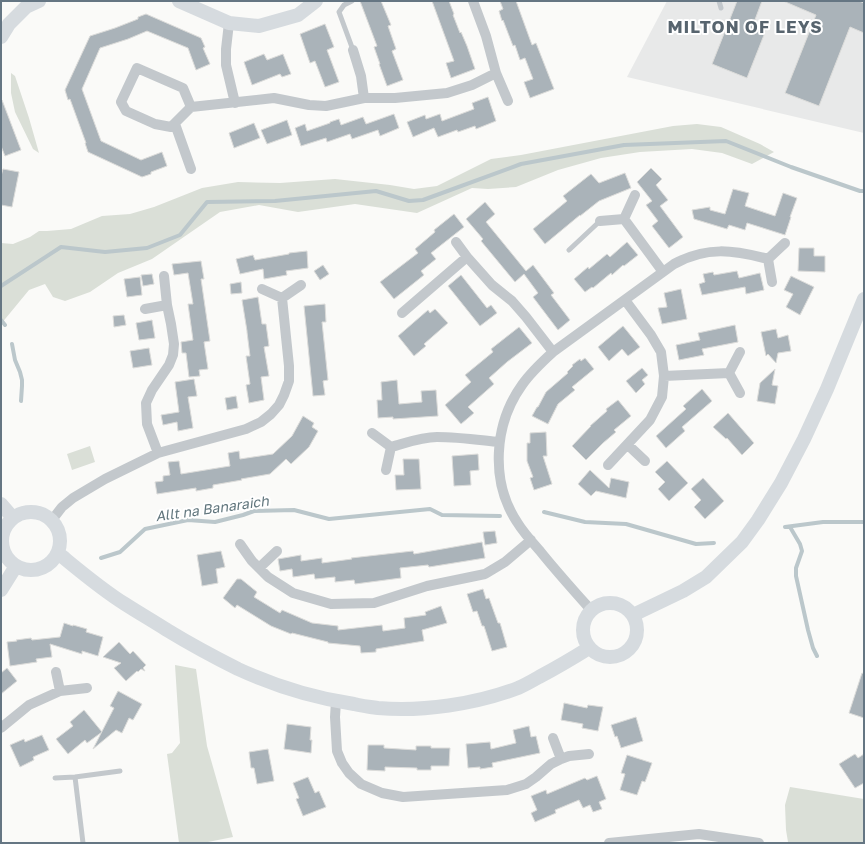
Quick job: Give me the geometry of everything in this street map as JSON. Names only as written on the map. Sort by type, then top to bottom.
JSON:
[{"type":"street","points":[[1,37],[9,24],[26,7],[39,1]]},
{"type":"street","points":[[179,1],[229,23],[259,26],[298,15],[316,1]]},
{"type":"street","points":[[474,1],[486,36],[496,73],[508,100]]},
{"type":"street","points":[[229,23],[226,65],[235,103]]},
{"type":"street","points":[[353,50],[361,76],[364,98]]},
{"type":"street","points":[[191,107],[183,88],[137,68],[121,102],[126,111],[155,124],[172,127],[191,107],[274,98],[309,105],[326,106],[364,98],[395,98],[447,93],[472,85],[496,73]]},
{"type":"street","points":[[175,124],[191,169]]},
{"type":"street","points":[[624,219],[635,195]]},
{"type":"street","points":[[600,221],[624,219]]},
{"type":"street","points":[[624,219],[663,272]]},
{"type":"street","points":[[456,242],[492,285],[512,301],[553,352]]},
{"type":"street","points":[[768,259],[785,243]]},
{"type":"street","points":[[591,610],[563,579],[516,522],[507,503],[500,481],[498,461],[504,423],[511,404],[518,391],[535,368],[553,352],[674,264],[697,254],[713,251],[729,251],[768,259]]},
{"type":"street","points":[[402,313],[467,257]]},
{"type":"street","points":[[768,259],[772,282]]},
{"type":"street","points":[[158,453],[147,424],[146,403],[152,390],[169,365],[173,355],[174,344],[167,305],[164,276]]},
{"type":"street","points":[[282,298],[301,285]]},
{"type":"street","points":[[262,289],[282,298]]},
{"type":"street","points":[[52,520],[62,507],[73,498],[105,479],[158,453],[246,428],[262,422],[271,414],[279,405],[288,381],[289,366],[282,298]]},
{"type":"street","points":[[633,615],[683,591],[706,577],[742,542],[758,520],[781,483],[804,440],[864,299]]},
{"type":"street","points":[[608,465],[650,420],[662,397],[664,376],[661,352],[651,335],[625,300]]},
{"type":"street","points":[[145,309],[167,305]]},
{"type":"street","points":[[729,373],[740,352]]},
{"type":"street","points":[[664,376],[729,373]]},
{"type":"street","points":[[729,373],[740,393]]},
{"type":"street","points":[[372,433],[391,447]]},
{"type":"street","points":[[391,447],[435,437],[500,442]]},
{"type":"street","points":[[628,445],[645,462]]},
{"type":"street","points":[[386,470],[391,447]]},
{"type":"street","points":[[1,504],[13,518]]},
{"type":"street","points":[[37,512],[46,515],[52,520],[57,527],[60,536],[58,553],[53,561],[44,567],[35,570],[25,570],[16,566],[9,560],[4,552],[2,542],[3,533],[7,524],[13,518],[21,513],[37,512]]},
{"type":"street","points":[[240,544],[252,562],[268,577],[293,594],[331,604],[374,603],[427,586],[485,574],[505,562],[531,540]]},
{"type":"street","points":[[259,568],[277,551]]},
{"type":"street","points":[[58,553],[83,574],[125,604],[215,657],[240,670],[286,688],[311,696],[336,701],[378,708],[404,709],[460,704],[491,697],[519,687],[570,661],[589,648]]},
{"type":"street","points":[[1,590],[16,566]]},
{"type":"street","points":[[609,603],[618,604],[627,608],[633,615],[637,625],[637,635],[634,645],[617,657],[607,658],[597,654],[589,648],[584,639],[583,628],[585,618],[591,610],[599,605],[609,603]]},
{"type":"street","points":[[56,672],[60,691]]},
{"type":"street","points":[[1,728],[29,705],[60,691],[87,688]]},
{"type":"street","points":[[336,701],[335,717],[337,751],[342,763],[349,773],[361,784],[382,793],[403,797],[507,790],[526,784],[551,764],[561,759],[568,756],[588,754]]},
{"type":"street","points":[[553,738],[561,759]]},
{"type":"street","points":[[609,843],[699,834],[759,843]]},
{"type":"lane","points":[[352,1],[344,5],[339,12],[353,50]]},
{"type":"lane","points":[[719,1],[721,8]]},
{"type":"lane","points":[[569,250],[600,221]]},
{"type":"lane","points":[[55,778],[120,771]]},
{"type":"lane","points":[[75,777],[83,843]]},
{"type":"shaded area","points":[[667,1],[864,1],[864,133],[627,77]]},
{"type":"shaded area","points":[[11,73],[15,76],[39,153],[33,149],[15,112],[11,93]]},
{"type":"shaded area","points":[[697,124],[721,127],[760,144],[774,152],[752,164],[722,153],[692,149],[640,152],[601,158],[558,170],[516,187],[488,189],[472,188],[417,213],[355,204],[298,212],[259,205],[220,212],[152,259],[118,273],[90,292],[65,301],[53,297],[45,284],[29,290],[1,324],[1,243],[13,244],[30,237],[39,231],[71,229],[102,216],[130,214],[154,207],[202,188],[238,182],[280,183],[335,179],[414,189],[437,186],[491,159],[521,155],[673,126]]},
{"type":"shaded area","points":[[90,446],[95,462],[72,470],[67,454]]},
{"type":"shaded area","points":[[175,665],[196,669],[207,746],[233,837],[203,843],[179,843],[167,754],[172,753],[180,743]]},
{"type":"shaded area","points":[[790,787],[864,799],[864,843],[788,842],[785,805]]},
{"type":"building","points":[[360,1],[381,1],[391,25],[388,26],[396,49],[392,51],[403,80],[387,86],[374,47],[377,46]]},
{"type":"building","points":[[432,1],[449,1],[454,14],[453,15],[467,46],[475,69],[451,78],[446,63],[454,61]]},
{"type":"building","points":[[500,1],[516,1],[532,45],[536,43],[554,89],[530,98],[524,82],[533,79],[525,58],[520,60],[515,45],[513,46],[503,20],[502,21],[499,11],[503,9]]},
{"type":"building","points":[[737,1],[762,1],[753,25],[766,30],[747,78],[712,64]]},
{"type":"building","points":[[783,1],[859,1],[864,3],[864,33],[850,27],[819,106],[785,93],[816,15]]},
{"type":"building","points":[[146,14],[201,38],[205,47],[203,48],[210,64],[196,70],[188,48],[147,31],[100,48],[82,89],[101,141],[141,160],[162,152],[167,166],[142,177],[88,152],[70,99],[68,100],[65,90],[90,36],[138,19],[138,17]]},
{"type":"building","points":[[325,24],[334,47],[327,50],[339,82],[325,87],[315,61],[310,63],[300,34]]},
{"type":"building","points":[[264,54],[267,60],[283,54],[291,74],[282,77],[280,74],[252,85],[244,62]]},
{"type":"building","points":[[488,97],[496,121],[476,129],[475,126],[458,132],[457,130],[438,137],[434,128],[413,137],[407,122],[425,115],[426,119],[440,114],[442,121],[474,109],[472,103]]},
{"type":"building","points":[[1,100],[21,150],[5,156],[1,146]]},
{"type":"building","points":[[394,114],[399,128],[380,136],[378,130],[352,139],[350,134],[327,142],[326,138],[301,146],[295,128],[305,124],[307,131],[339,119],[341,125],[363,117],[366,124]]},
{"type":"building","points":[[287,120],[292,135],[267,144],[261,130]]},
{"type":"building","points":[[254,123],[260,138],[234,148],[229,133]]},
{"type":"building","points":[[651,168],[662,179],[656,185],[668,200],[660,206],[683,237],[669,248],[652,226],[658,221],[646,205],[652,201],[637,182]]},
{"type":"building","points":[[3,169],[19,172],[12,207],[1,205],[1,176]]},
{"type":"building","points":[[625,173],[631,188],[599,201],[545,244],[533,229],[567,201],[563,196],[591,174],[599,183]]},
{"type":"building","points":[[733,189],[749,193],[745,206],[775,216],[783,193],[797,198],[785,235],[747,223],[745,230],[729,225],[727,229],[694,219],[692,210],[710,207],[710,210],[725,214]]},
{"type":"building","points":[[485,202],[495,214],[486,222],[526,271],[533,265],[554,293],[551,295],[570,320],[558,330],[533,297],[538,293],[524,274],[515,282],[481,241],[483,239],[466,219]]},
{"type":"building","points":[[454,214],[464,227],[431,253],[436,259],[421,271],[424,275],[394,299],[380,282],[418,253],[415,249],[435,232],[434,230]]},
{"type":"building","points":[[627,242],[638,255],[624,266],[623,265],[612,275],[611,273],[593,288],[592,287],[585,292],[574,279],[607,254],[610,257]]},
{"type":"building","points":[[799,248],[814,248],[814,256],[825,256],[825,272],[798,271]]},
{"type":"building","points":[[307,251],[308,268],[286,271],[287,275],[264,279],[263,269],[240,274],[236,259],[253,255],[255,260]]},
{"type":"building","points":[[201,261],[204,279],[201,279],[210,341],[204,342],[208,369],[199,370],[200,376],[189,377],[186,353],[182,353],[181,342],[193,340],[188,304],[193,304],[188,273],[174,275],[172,264]]},
{"type":"building","points":[[323,265],[329,274],[320,280],[314,271]]},
{"type":"building","points":[[737,271],[739,278],[760,273],[764,290],[746,294],[745,287],[702,295],[699,284],[705,282],[703,274],[713,272],[714,275]]},
{"type":"building","points":[[152,274],[154,284],[143,286],[141,275]]},
{"type":"building","points":[[461,275],[487,308],[491,305],[497,313],[480,326],[448,286]]},
{"type":"building","points":[[791,276],[814,287],[800,315],[786,307],[793,294],[784,290]]},
{"type":"building","points":[[140,277],[142,295],[127,297],[124,279]]},
{"type":"building","points":[[241,282],[242,293],[231,294],[230,284]]},
{"type":"building","points":[[681,289],[687,319],[662,324],[658,308],[667,307],[664,293]]},
{"type":"building","points":[[258,297],[262,324],[266,324],[269,346],[264,347],[269,376],[261,377],[264,400],[249,403],[246,385],[250,384],[246,356],[250,356],[242,300]]},
{"type":"building","points":[[325,304],[326,322],[322,322],[328,380],[323,381],[325,395],[313,396],[304,306]]},
{"type":"building","points":[[435,309],[448,323],[424,344],[426,346],[414,356],[398,336],[428,310],[430,313]]},
{"type":"building","points":[[124,315],[126,325],[114,327],[113,316]]},
{"type":"building","points":[[152,320],[155,338],[139,340],[136,323]]},
{"type":"building","points":[[735,325],[738,342],[702,349],[704,355],[679,360],[676,345],[700,340],[698,333]]},
{"type":"building","points":[[623,326],[640,347],[628,356],[622,349],[609,361],[598,347]]},
{"type":"building","points":[[519,327],[532,343],[489,378],[494,384],[468,407],[474,413],[461,424],[445,405],[471,382],[465,375],[493,352],[491,349]]},
{"type":"building","points":[[776,329],[778,338],[788,335],[791,351],[778,353],[776,363],[768,354],[766,356],[761,332]]},
{"type":"building","points":[[149,348],[152,365],[133,368],[130,351]]},
{"type":"building","points":[[585,358],[594,369],[572,387],[575,390],[558,404],[548,424],[532,416],[546,392],[568,373],[567,372],[573,366],[572,365],[580,359],[581,361]]},
{"type":"building","points":[[642,368],[648,375],[642,380],[645,384],[636,393],[626,381]]},
{"type":"building","points":[[775,369],[772,385],[778,386],[775,404],[757,401],[760,383]]},
{"type":"building","points":[[194,379],[197,396],[188,397],[193,428],[178,431],[177,422],[163,425],[161,415],[179,412],[175,382]]},
{"type":"building","points":[[397,380],[399,404],[422,402],[421,391],[436,390],[438,416],[393,419],[393,417],[378,418],[377,400],[382,400],[381,382]]},
{"type":"building","points":[[702,389],[712,401],[682,427],[685,431],[666,448],[656,436],[686,409],[683,406]]},
{"type":"building","points":[[236,396],[238,408],[227,410],[225,398]]},
{"type":"building","points":[[618,400],[631,416],[614,430],[616,432],[586,460],[572,446],[590,426],[607,411],[606,409]]},
{"type":"building","points":[[728,413],[754,443],[742,455],[727,438],[726,439],[713,427]]},
{"type":"building","points":[[303,416],[314,423],[312,427],[318,431],[309,447],[291,464],[286,459],[270,474],[213,485],[213,488],[196,491],[196,488],[157,494],[155,482],[163,481],[163,476],[170,475],[168,462],[179,461],[181,474],[230,466],[228,453],[239,451],[240,459],[273,454],[292,436]]},
{"type":"building","points":[[546,432],[547,456],[543,456],[552,484],[534,490],[530,478],[533,477],[527,461],[527,443],[530,443],[530,433]]},
{"type":"building","points":[[478,454],[479,470],[470,471],[471,485],[454,486],[452,456]]},
{"type":"building","points":[[403,459],[419,459],[421,489],[396,490],[395,475],[404,475]]},
{"type":"building","points":[[667,461],[688,483],[669,501],[658,489],[665,482],[655,472]]},
{"type":"building","points":[[590,470],[609,488],[611,478],[629,482],[626,498],[596,491],[591,496],[578,484]]},
{"type":"building","points":[[703,478],[724,501],[705,519],[694,507],[701,500],[691,489]]},
{"type":"building","points":[[495,531],[497,543],[485,545],[483,532]]},
{"type":"building","points":[[482,542],[485,558],[429,567],[428,565],[400,568],[401,578],[355,584],[354,580],[335,582],[335,577],[315,579],[314,574],[293,577],[292,569],[280,571],[278,559],[301,555],[301,561],[322,558],[322,563],[413,551],[414,554]]},
{"type":"building","points":[[221,551],[225,567],[216,569],[218,583],[202,586],[197,555]]},
{"type":"building","points":[[237,579],[241,579],[257,592],[254,597],[280,613],[282,610],[312,623],[338,626],[338,630],[382,625],[383,631],[405,628],[404,618],[426,615],[425,612],[441,606],[447,623],[422,630],[424,641],[376,649],[376,652],[361,653],[360,646],[328,643],[292,633],[291,634],[271,626],[237,605],[235,608],[223,598]]},
{"type":"building","points":[[483,589],[486,599],[489,598],[498,623],[500,623],[507,647],[492,651],[484,626],[482,626],[477,611],[473,612],[467,594]]},
{"type":"building","points":[[64,623],[87,629],[86,632],[103,637],[98,656],[82,651],[82,654],[50,644],[52,657],[36,659],[37,662],[10,666],[7,642],[31,638],[32,640],[60,637]]},
{"type":"building","points":[[119,642],[130,654],[133,651],[146,665],[143,668],[145,671],[141,669],[138,672],[137,671],[126,681],[114,668],[121,663],[103,657]]},
{"type":"building","points":[[7,668],[17,681],[1,694],[1,673]]},
{"type":"building","points":[[862,673],[864,674],[864,718],[849,713]]},
{"type":"building","points":[[118,691],[142,704],[133,720],[129,718],[122,733],[116,730],[93,749],[114,708],[110,706]]},
{"type":"building","points":[[564,703],[587,708],[588,705],[603,707],[598,731],[582,728],[583,724],[561,720]]},
{"type":"building","points":[[84,710],[102,732],[87,743],[85,740],[68,754],[56,739],[73,726],[70,722]]},
{"type":"building","points":[[636,717],[643,741],[621,748],[611,725]]},
{"type":"building","points":[[287,724],[311,727],[311,753],[284,749]]},
{"type":"building","points":[[529,726],[531,737],[536,736],[540,753],[492,763],[493,767],[480,769],[480,767],[468,768],[466,744],[490,742],[491,749],[516,743],[513,730]]},
{"type":"building","points":[[42,735],[49,750],[33,757],[34,760],[20,767],[10,745],[24,739],[25,742]]},
{"type":"building","points":[[368,745],[384,745],[384,748],[416,750],[416,746],[450,748],[449,766],[431,766],[431,770],[385,767],[385,771],[367,770]]},
{"type":"building","points":[[268,749],[274,781],[257,784],[254,768],[251,768],[249,752]]},
{"type":"building","points":[[855,754],[858,758],[864,754],[864,783],[855,788],[839,764]]},
{"type":"building","points":[[627,755],[652,763],[645,782],[642,781],[637,795],[620,790],[625,774],[621,773]]},
{"type":"building","points":[[597,776],[606,799],[599,802],[602,809],[593,812],[590,805],[583,808],[579,800],[555,810],[556,813],[535,822],[531,813],[537,810],[531,796],[546,790],[547,794],[585,778],[587,780]]},
{"type":"building","points":[[308,777],[315,793],[319,791],[326,807],[303,816],[296,799],[299,798],[293,783]]},
{"type":"waterway","points":[[1,286],[61,247],[105,252],[147,248],[180,235],[207,202],[275,201],[376,191],[409,201],[423,200],[521,164],[624,145],[726,141],[791,167],[860,191],[864,191]]},
{"type":"waterway","points":[[1,320],[5,325]]},
{"type":"waterway","points":[[12,344],[15,360],[22,380],[21,401]]},
{"type":"waterway","name":"Allt na Banaraich","points":[[101,558],[120,552],[145,529],[188,520],[215,522],[254,511],[294,510],[329,519],[430,509],[442,515],[500,516]]},
{"type":"waterway","name":"Allt na Banaraich","points":[[544,512],[585,522],[626,524],[696,544],[714,543]]},
{"type":"waterway","name":"Allt na Banaraich","points":[[785,527],[823,522],[864,522]]},
{"type":"waterway","points":[[790,527],[800,544],[802,551],[796,568],[796,576],[808,630],[817,656]]},
{"type":"district","name":"MILTON OF LEYS","points":[[745,26]]}]
